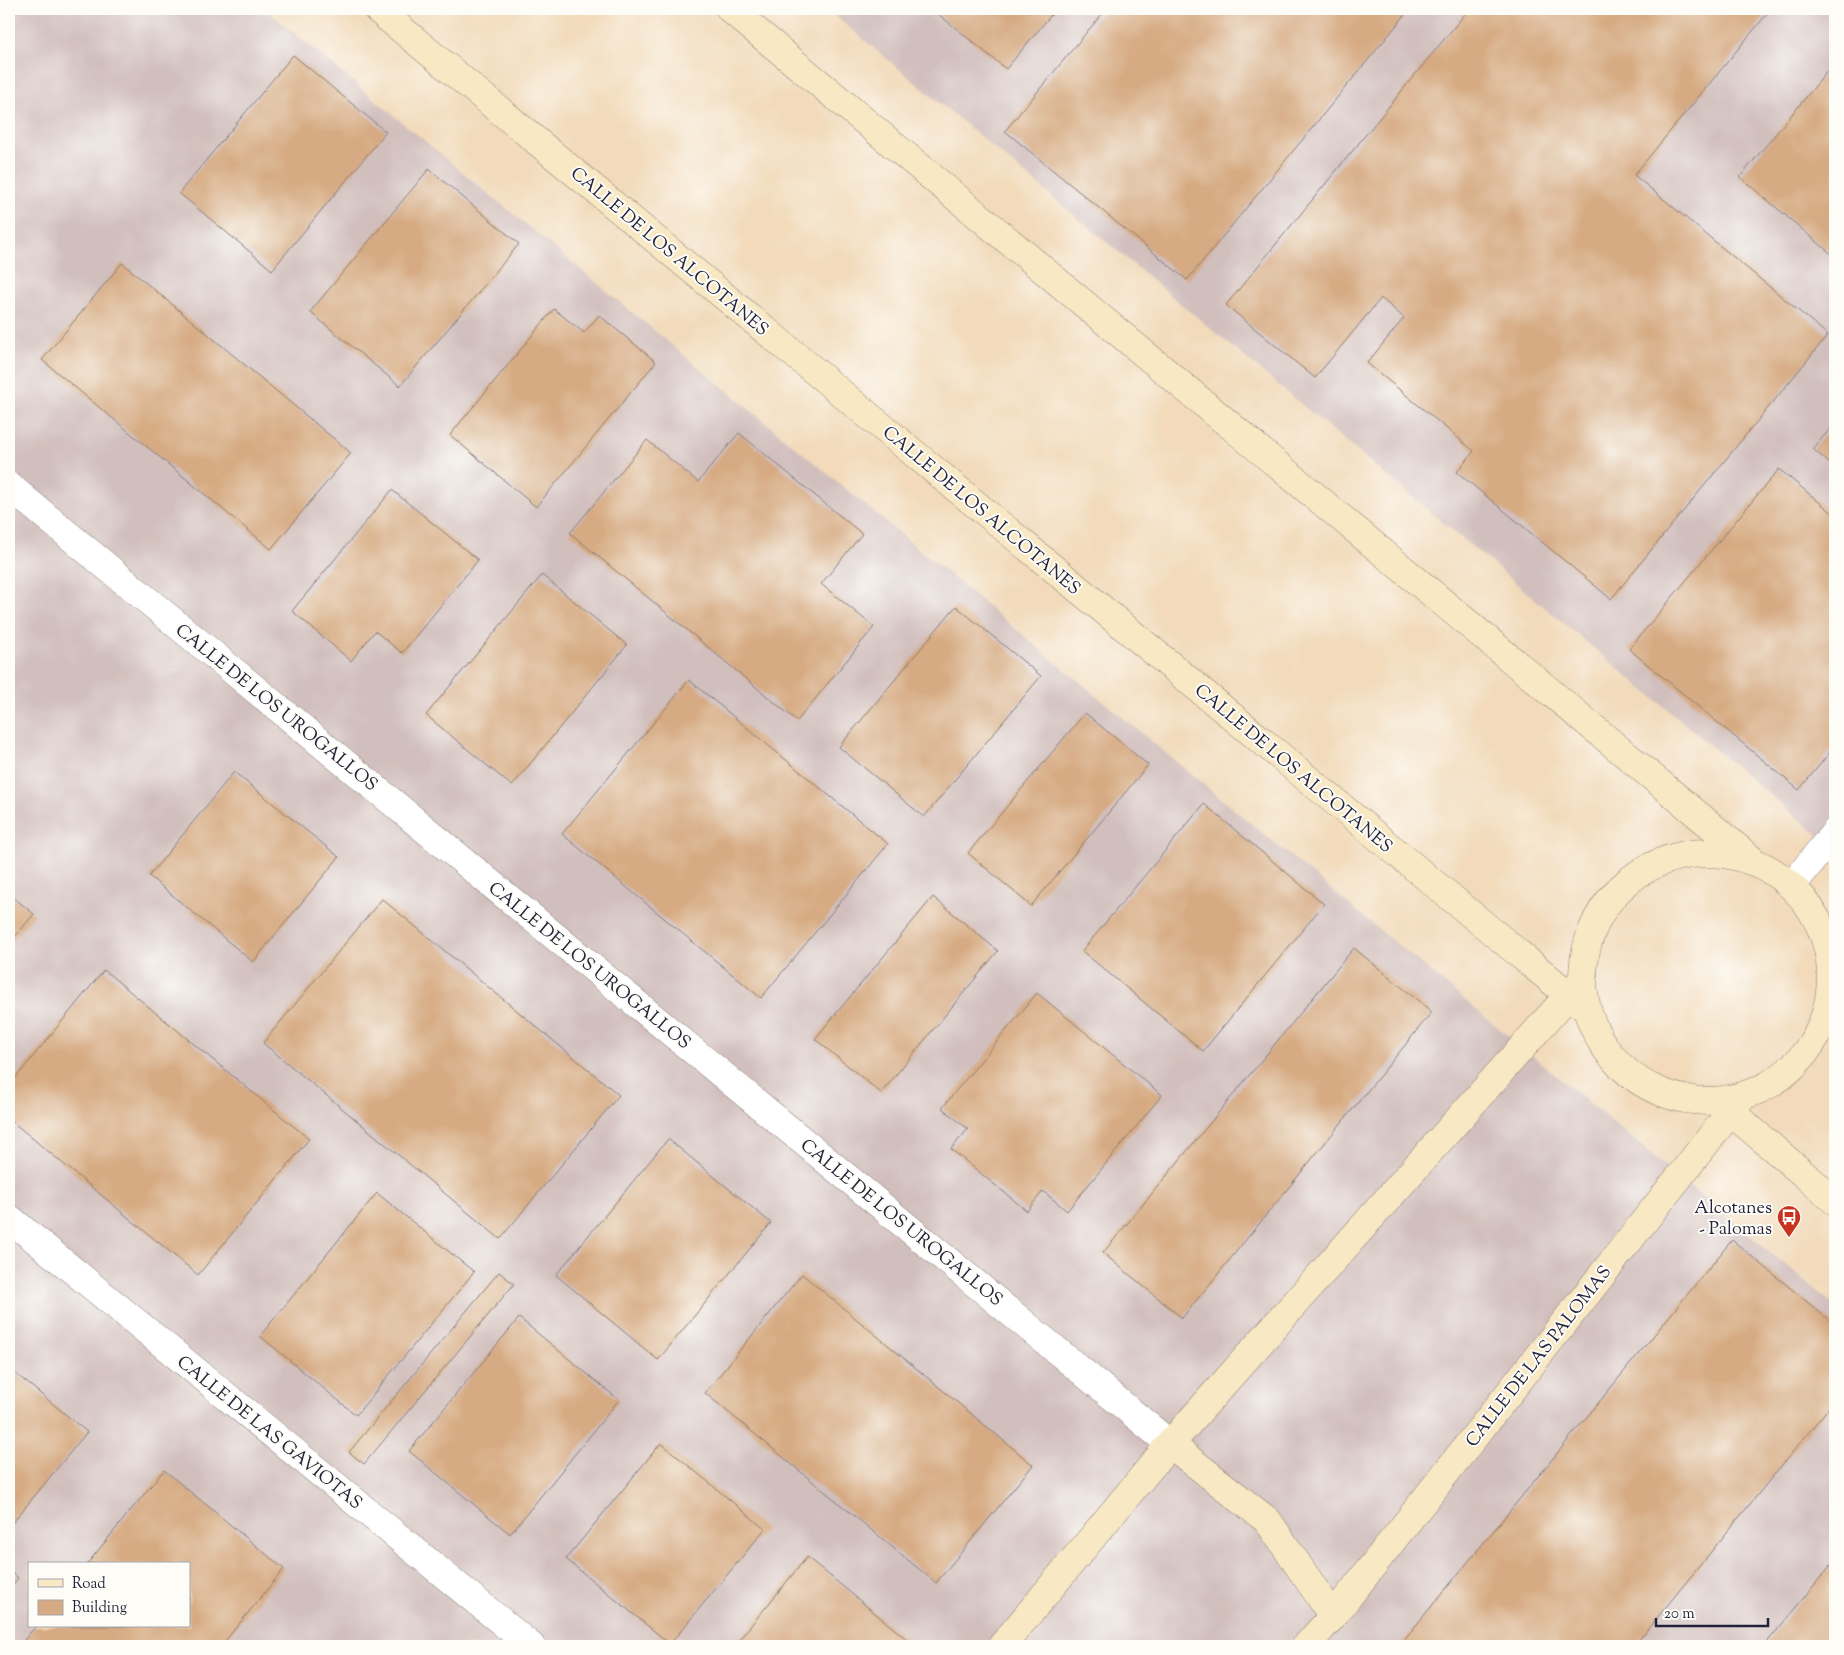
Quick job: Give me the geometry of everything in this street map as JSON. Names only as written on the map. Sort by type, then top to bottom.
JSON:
[{"type":"street","name":"CALLE DE LOS ALCOTANES","points":[[377,9],[1579,995]]},
{"type":"street","points":[[730,9],[1751,858],[1792,884],[1828,928],[1833,969],[1826,1017],[1802,1059],[1764,1088],[1730,1103],[1667,1096],[1624,1070],[1593,1029],[1579,995],[1590,932],[1616,891],[1656,862],[1703,851],[1751,858]]},
{"type":"street","name":"CALLE DE LOS UROGALLOS","points":[[9,486],[1170,1444]]},
{"type":"street","points":[[1792,884],[1835,832]]},
{"type":"street","points":[[1002,1646],[1170,1444],[1579,995]]},
{"type":"street","points":[[1730,1103],[1835,1201]]},
{"type":"street","name":"CALLE DE LAS PALOMAS","points":[[1306,1646],[1333,1616],[1730,1103]]},
{"type":"street","name":"CALLE DE LAS GAVIOTAS","points":[[9,1218],[531,1646]]},
{"type":"street","points":[[1170,1444],[1268,1521],[1333,1616]]},
{"type":"shaded area","points":[[9,9],[265,9],[1835,1306],[1835,1646],[9,1646]]},
{"type":"shaded area","points":[[827,9],[1835,9],[1835,849]]},
{"type":"building","points":[[932,9],[1056,9],[1006,69]]},
{"type":"building","points":[[1106,9],[1410,9],[1187,280],[1005,131]]},
{"type":"building","points":[[1469,9],[1771,9],[1634,175],[1828,335],[1611,599],[1457,472],[1474,451],[1367,363],[1404,318],[1381,298],[1315,378],[1226,305]]},
{"type":"building","points":[[293,55],[386,132],[272,270],[179,193]]},
{"type":"building","points":[[1835,62],[1835,257],[1740,177]]},
{"type":"building","points":[[429,169],[519,244],[400,386],[310,312]]},
{"type":"building","points":[[122,263],[351,453],[271,549],[42,360]]},
{"type":"building","points":[[554,309],[584,333],[599,315],[656,362],[536,507],[450,435]]},
{"type":"building","points":[[1835,423],[1835,468],[1813,449]]},
{"type":"building","points":[[739,433],[862,534],[821,584],[874,627],[797,721],[570,533],[647,440],[698,482]]},
{"type":"building","points":[[1779,469],[1835,515],[1835,746],[1799,790],[1629,649]]},
{"type":"building","points":[[392,490],[478,560],[402,653],[375,631],[351,661],[292,611]]},
{"type":"building","points":[[542,575],[627,645],[512,786],[426,715]]},
{"type":"building","points":[[956,606],[1041,676],[924,817],[839,747]]},
{"type":"building","points":[[689,680],[888,844],[761,998],[562,834]]},
{"type":"building","points":[[1085,713],[1148,765],[1031,906],[968,853]]},
{"type":"building","points":[[234,772],[339,857],[253,962],[149,876]]},
{"type":"building","points":[[1204,804],[1324,904],[1203,1051],[1082,951]]},
{"type":"building","points":[[9,894],[34,914],[9,944]]},
{"type":"building","points":[[933,897],[998,951],[881,1093],[815,1039]]},
{"type":"building","points":[[382,899],[619,1095],[500,1239],[263,1043]]},
{"type":"building","points":[[1354,948],[1432,1012],[1182,1318],[1103,1253]]},
{"type":"building","points":[[104,970],[309,1139],[198,1275],[9,1119],[9,1086]]},
{"type":"building","points":[[1037,993],[1162,1095],[1067,1211],[1043,1191],[1027,1211],[951,1149],[968,1129],[942,1108]]},
{"type":"building","points":[[668,1139],[771,1223],[658,1360],[556,1275]]},
{"type":"building","points":[[377,1193],[474,1272],[356,1415],[260,1336]]},
{"type":"building","points":[[1732,1240],[1835,1325],[1835,1400],[1634,1646],[1399,1646]]},
{"type":"building","points":[[499,1272],[514,1284],[364,1464],[349,1452]]},
{"type":"building","points":[[802,1274],[1033,1465],[936,1583],[705,1393]]},
{"type":"building","points":[[519,1318],[619,1400],[510,1534],[409,1451]]},
{"type":"building","points":[[9,1368],[87,1432],[9,1527]]},
{"type":"building","points":[[661,1443],[765,1529],[670,1644],[566,1559]]},
{"type":"building","points":[[164,1470],[284,1569],[221,1646],[19,1646],[34,1628],[190,1628],[190,1562],[89,1562]]},
{"type":"building","points":[[807,1557],[915,1646],[734,1646]]},
{"type":"building","points":[[1835,1560],[1835,1646],[1764,1646]]},
{"type":"building","points":[[9,1570],[18,1578],[9,1590]]},
{"type":"place","name":"Alcotanes - Palomas","points":[[1789,1238]]}]
